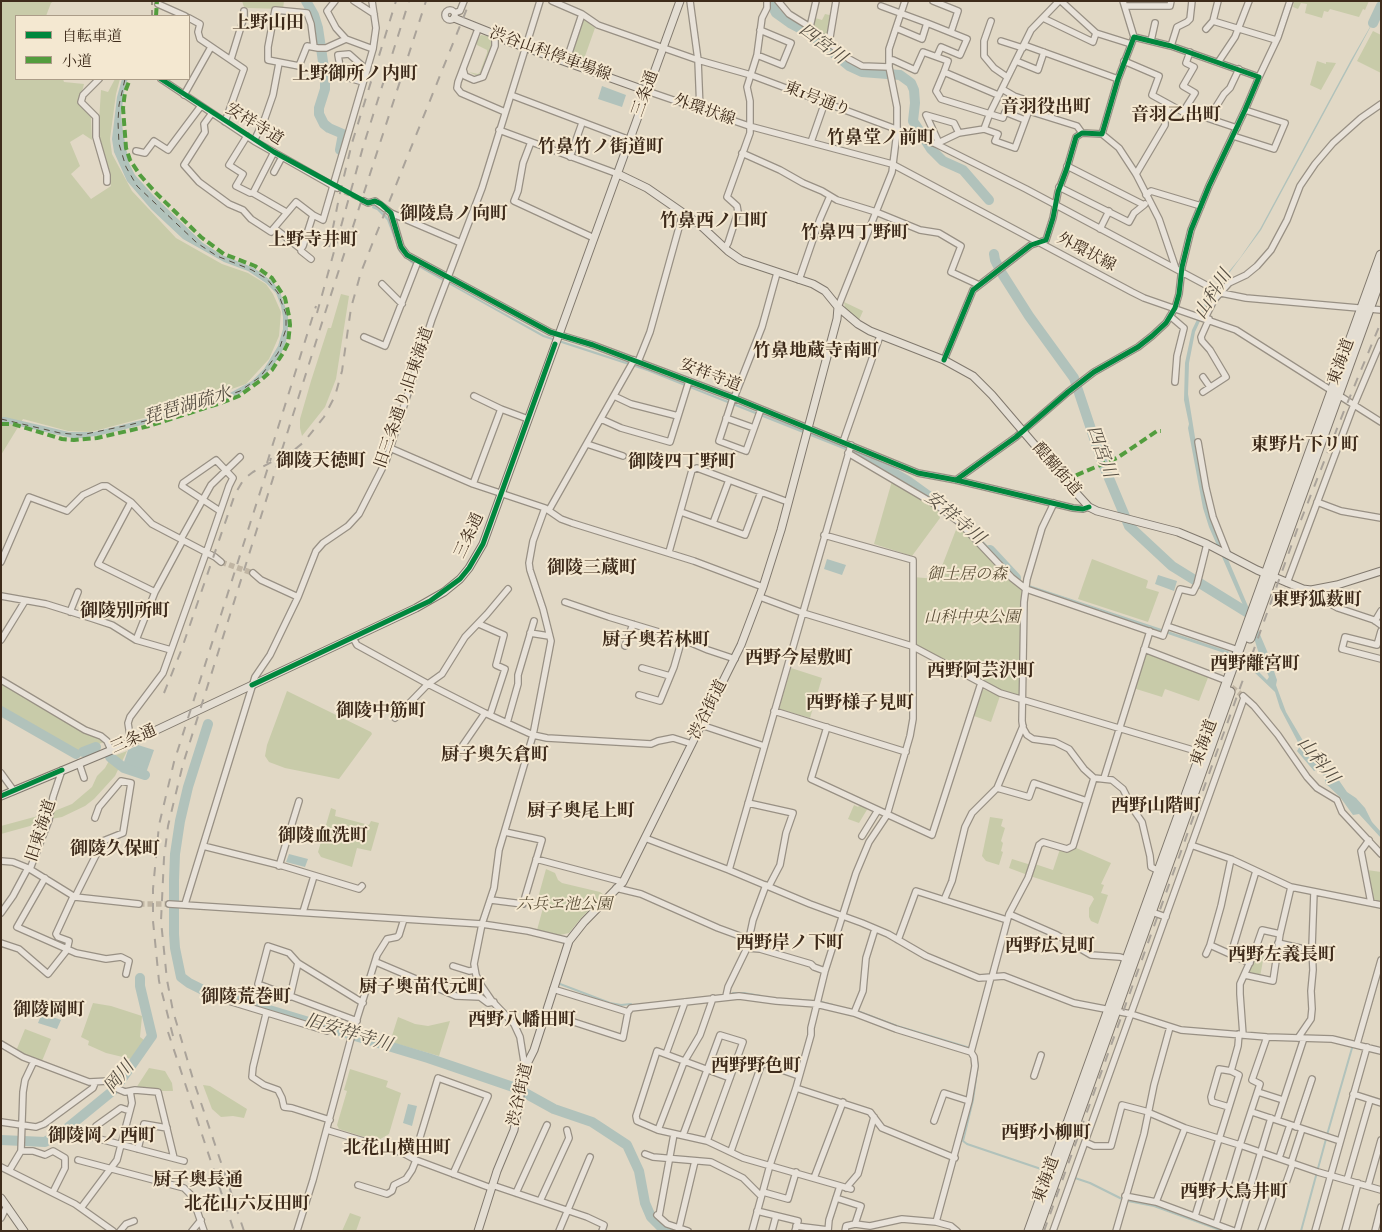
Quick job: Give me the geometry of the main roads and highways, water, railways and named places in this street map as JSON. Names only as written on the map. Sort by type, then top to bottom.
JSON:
[{"type":"highway","name":"東海道","points":[[1037,1231],[1130,960],[1365,308],[1381,255]]},
{"type":"highway","name":"東海道","points":[[1365,308],[1381,276]]},
{"type":"highway","name":"東海道","points":[[1148,910],[1159,871],[1205,754]]},
{"type":"highway","name":"東海道","points":[[1029,1231],[1112,1011]]},
{"type":"main road","name":"三条通","points":[[1,796],[131,742],[353,638],[430,601],[460,579],[483,544],[680,1]]},
{"type":"main road","name":"渋谷山科停車場線","points":[[454,16],[478,29],[504,38],[507,42],[647,91]]},
{"type":"main road","name":"醍醐街道","points":[[618,174],[647,188],[699,224],[725,248],[742,260],[820,287],[838,307],[858,324],[880,336],[944,360],[973,376],[992,395],[1089,507],[1118,518],[1171,530],[1210,546],[1286,583],[1311,590],[1337,585],[1381,571]]},
{"type":"main road","name":"渋谷街道","points":[[478,1231],[492,1187],[514,1130],[525,1068],[534,1050],[569,941],[584,922],[623,882],[735,658],[760,597],[781,530],[808,431],[838,319],[838,307]]},
{"type":"main road","points":[[1,1198],[24,1231]]},
{"type":"water","points":[[1378,13],[1261,230],[1210,299],[1195,332],[1189,363],[1188,394],[1203,487],[1210,517],[1267,651],[1277,680],[1276,685],[1286,712],[1312,756],[1325,770],[1338,779],[1347,792],[1365,808],[1372,822],[1381,832],[1381,838],[1359,814],[1353,815],[1340,797],[1325,783],[1325,777],[1318,769],[1314,771],[1297,751],[1300,746],[1280,708],[1275,692],[1253,671],[1227,654],[1023,585],[982,545],[921,493],[864,459],[843,449],[647,371],[543,337],[411,263],[399,252],[387,220],[377,210],[372,208],[373,204],[386,215],[392,224],[401,251],[412,262],[544,335],[639,366],[859,452],[956,514],[988,546],[1002,564],[1023,583],[1228,651],[1256,669],[1267,680],[1269,677],[1259,654],[1246,612],[1209,527],[1203,508],[1184,400],[1185,363],[1192,330],[1208,297],[1240,258],[1260,229]]},
{"type":"water","points":[[122,80],[128,80],[121,115],[129,163],[135,175],[203,243],[222,255],[254,268],[273,282],[280,292],[288,315],[286,342],[273,366],[261,378],[237,396],[170,418],[82,438],[72,438],[1,422],[1,417],[5,417],[69,432],[94,432],[189,408],[230,393],[252,381],[264,369],[278,346],[283,329],[283,317],[276,293],[266,283],[248,271],[224,262],[183,239],[151,209],[127,181],[114,152],[112,139],[117,97]]},
{"type":"water","points":[[602,86],[626,95],[622,107],[598,99]]},
{"type":"water","points":[[827,559],[846,565],[842,575],[824,569]]},
{"type":"water","points":[[1158,575],[1177,581],[1174,591],[1155,584]]},
{"type":"water","points":[[138,745],[154,750],[146,773],[123,765],[128,750]]},
{"type":"water","points":[[289,854],[308,859],[305,867],[286,862]]},
{"type":"water","points":[[42,1013],[61,1020],[57,1029],[38,1023]]},
{"type":"water","points":[[408,1104],[417,1106],[412,1126],[403,1123]]},
{"type":"waterway","name":"安祥寺川","points":[[306,1],[314,15],[318,28],[325,75],[325,89],[319,114],[324,124],[343,134],[340,150]]},
{"type":"waterway","name":"四宮川","points":[[770,1],[776,13],[809,33],[849,66],[862,72],[900,75],[911,83],[914,90],[915,103],[913,121],[931,149],[943,161],[963,170],[989,200]]},
{"type":"waterway","name":"山科川","points":[[1373,23],[1381,6]]},
{"type":"waterway","name":"四宮川","points":[[994,254],[1001,272],[1029,316],[1074,378],[1101,459],[1129,526],[1172,566],[1248,613]]},
{"type":"waterway","name":"安祥寺川","points":[[851,450],[908,481],[937,502]]},
{"type":"waterway","name":"安祥寺川","points":[[990,550],[1016,578]]},
{"type":"waterway","name":"旧安祥寺川","points":[[1,711],[76,754]]},
{"type":"waterway","name":"旧安祥寺川","points":[[208,724],[188,787],[175,854],[174,934],[181,977],[203,990],[428,1058],[516,1088],[554,1109],[592,1122],[627,1145],[639,1171],[645,1203],[651,1217],[661,1227],[672,1231]]},
{"type":"waterway","name":"旧安祥寺川","points":[[83,752],[96,747]]},
{"type":"waterway","name":"旧安祥寺川","points":[[110,757],[124,768],[145,775]]},
{"type":"waterway","name":"岡川","points":[[1,1140],[45,1142],[66,1129],[115,1089],[152,1036],[140,986],[140,978]]},
{"type":"waterway","points":[[560,984],[610,1003],[631,1004]]},
{"type":"waterway","points":[[733,993],[761,996]]},
{"type":"waterway","points":[[795,1000],[814,1001]]},
{"type":"waterway","points":[[821,1002],[833,1005]]},
{"type":"waterway","points":[[860,1012],[897,1026],[970,1048],[974,1052],[978,1064],[973,1100],[963,1141],[1044,1170]]},
{"type":"waterway","points":[[1327,1135],[1352,1048]]},
{"type":"waterway","points":[[1301,1231],[1326,1139]]},
{"type":"waterway","points":[[1075,1178],[1090,1183],[1122,1199]]},
{"type":"waterway","points":[[1128,1201],[1154,1206],[1223,1231]]},
{"type":"tunnel","points":[[337,188],[364,201]]},
{"type":"tunnel","points":[[221,562],[253,573]]},
{"type":"tunnel","points":[[1225,682],[1243,696]]},
{"type":"tunnel","points":[[139,904],[169,904]]},
{"type":"railway","points":[[329,247],[352,143],[396,1]]},
{"type":"railway","points":[[317,313],[363,147],[409,1]]},
{"type":"railway","points":[[244,1231],[193,1079],[173,1011],[167,980],[161,921],[164,858],[168,826],[183,764],[326,310],[426,1]]},
{"type":"railway","points":[[164,693],[181,651],[235,494],[244,479],[253,472],[294,450],[304,442],[324,417],[335,396],[342,371],[351,308],[361,272],[470,1]]},
{"type":"railway","points":[[267,463],[316,306]]},
{"type":"railway","points":[[1044,1231],[1297,530],[1381,322]]},
{"type":"railway","points":[[173,1036],[159,981],[153,921],[153,889],[159,825],[174,762],[271,458]]},
{"type":"railway","points":[[168,1032],[234,1231]]},
{"type":"district","name":"上野山田","points":[[268,24]]},
{"type":"district","name":"上野御所ノ内町","points":[[355,75]]},
{"type":"district","name":"音羽役出町","points":[[1046,108]]},
{"type":"district","name":"音羽乙出町","points":[[1176,116]]},
{"type":"district","name":"竹鼻堂ノ前町","points":[[881,139]]},
{"type":"district","name":"竹鼻竹ノ街道町","points":[[601,148]]},
{"type":"district","name":"御陵鳥ノ向町","points":[[454,215]]},
{"type":"district","name":"竹鼻西ノ口町","points":[[714,222]]},
{"type":"district","name":"竹鼻四丁野町","points":[[855,234]]},
{"type":"district","name":"上野寺井町","points":[[313,241]]},
{"type":"district","name":"竹鼻地蔵寺南町","points":[[816,352]]},
{"type":"district","name":"東野片下リ町","points":[[1305,446]]},
{"type":"district","name":"御陵天徳町","points":[[321,462]]},
{"type":"district","name":"御陵四丁野町","points":[[682,463]]},
{"type":"district","name":"御陵三蔵町","points":[[592,569]]},
{"type":"district","name":"東野狐薮町","points":[[1317,601]]},
{"type":"district","name":"御陵別所町","points":[[125,612]]},
{"type":"district","name":"厨子奥若林町","points":[[656,641]]},
{"type":"district","name":"西野今屋敷町","points":[[799,659]]},
{"type":"district","name":"西野離宮町","points":[[1255,665]]},
{"type":"district","name":"西野阿芸沢町","points":[[981,672]]},
{"type":"district","name":"西野様子見町","points":[[860,704]]},
{"type":"district","name":"御陵中筋町","points":[[381,712]]},
{"type":"district","name":"厨子奥矢倉町","points":[[495,756]]},
{"type":"district","name":"西野山階町","points":[[1156,807]]},
{"type":"district","name":"厨子奥尾上町","points":[[581,812]]},
{"type":"district","name":"御陵血洗町","points":[[323,837]]},
{"type":"district","name":"御陵久保町","points":[[115,850]]},
{"type":"district","name":"西野岸ノ下町","points":[[790,944]]},
{"type":"district","name":"西野広見町","points":[[1050,947]]},
{"type":"district","name":"西野左義長町","points":[[1282,956]]},
{"type":"district","name":"厨子奥苗代元町","points":[[422,988]]},
{"type":"district","name":"御陵荒巻町","points":[[246,998]]},
{"type":"district","name":"御陵岡町","points":[[49,1011]]},
{"type":"district","name":"西野八幡田町","points":[[522,1021]]},
{"type":"district","name":"西野野色町","points":[[756,1067]]},
{"type":"district","name":"西野小柳町","points":[[1046,1134]]},
{"type":"district","name":"御陵岡ノ西町","points":[[102,1137]]},
{"type":"district","name":"北花山横田町","points":[[397,1149]]},
{"type":"district","name":"厨子奥長通","points":[[198,1181]]},
{"type":"district","name":"西野大鳥井町","points":[[1234,1193]]},
{"type":"district","name":"北花山六反田町","points":[[247,1205]]},
{"type":"water label","name":"琵琶湖疏水","points":[[188,407]]},
{"type":"park label","name":"御土居の森","points":[[967,576]]},
{"type":"park label","name":"山科中央公園","points":[[972,619]]},
{"type":"park label","name":"六兵ヱ池公園","points":[[564,906]]}]
